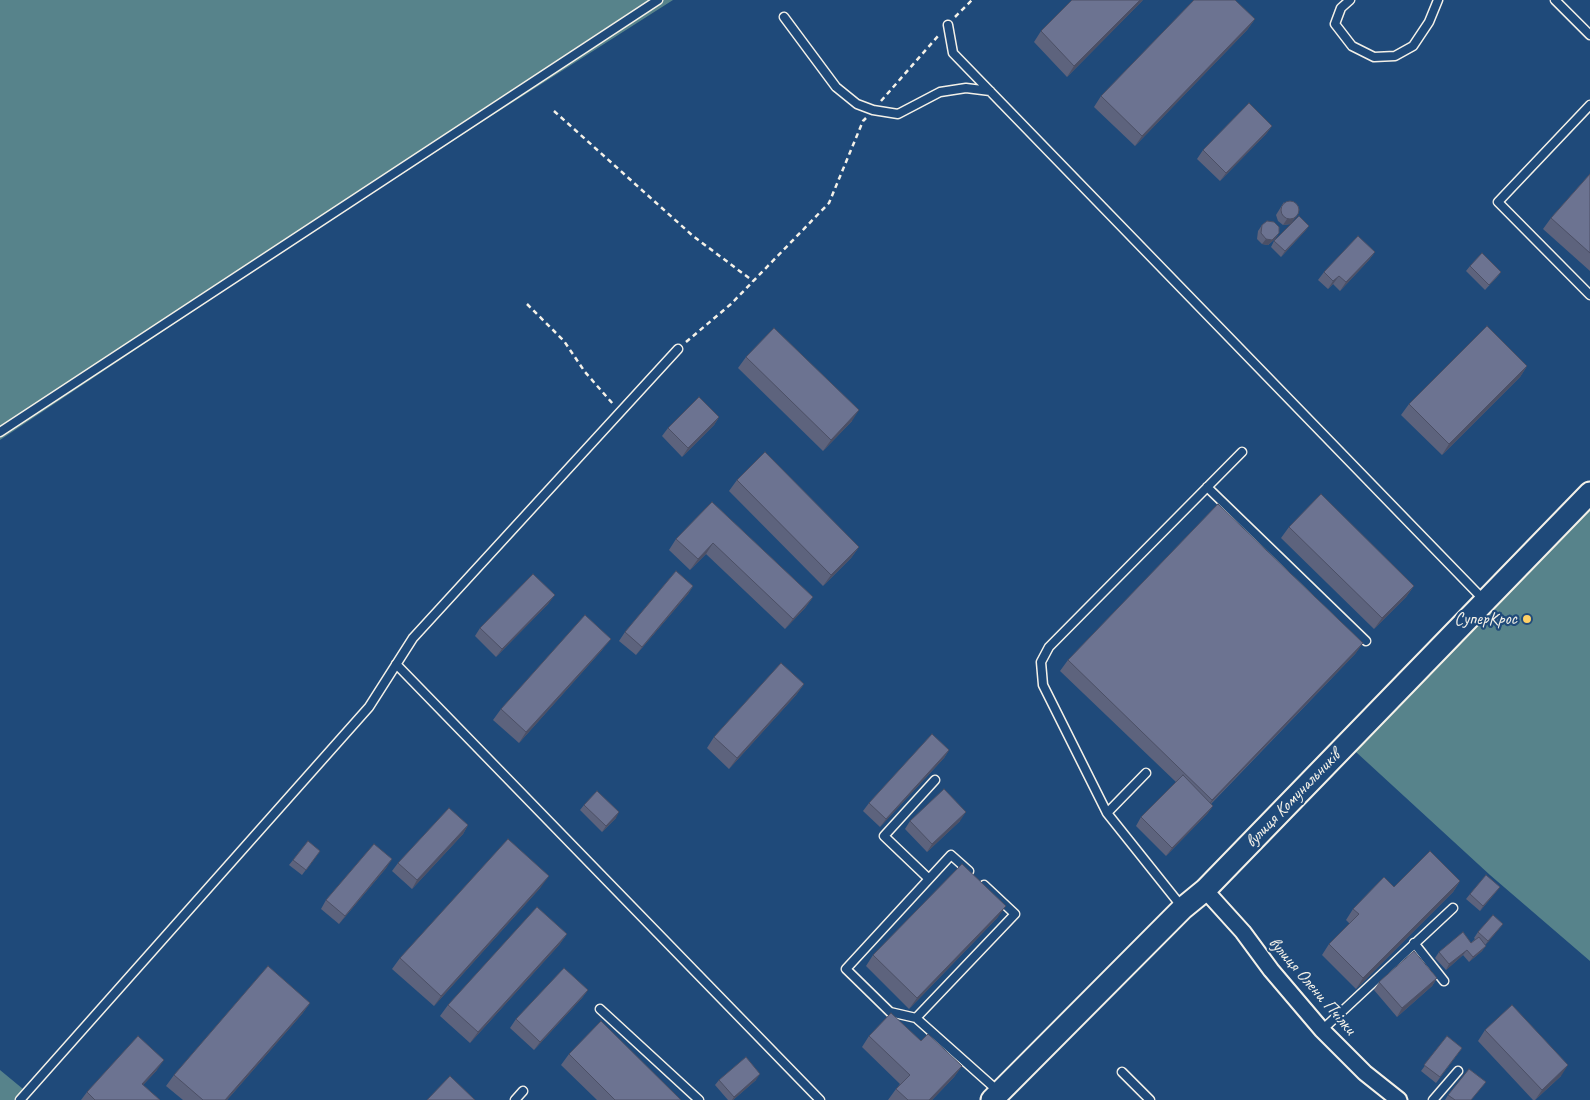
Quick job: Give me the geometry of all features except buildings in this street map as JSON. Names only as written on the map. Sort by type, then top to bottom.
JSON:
[{"type":"street","name":"вулиця Комунальників","points":[[996,1096],[1183,908],[1205,890],[1590,493]]},
{"type":"street","name":"вулиця Олени Пчілки","points":[[1205,890],[1243,932],[1270,970],[1322,1030],[1365,1073],[1399,1100]]},
{"type":"lane","points":[[0,432],[658,0]]},
{"type":"lane","points":[[1350,0],[1342,8],[1335,24],[1352,46],[1374,57],[1395,56],[1413,46],[1429,22],[1438,0]]},
{"type":"lane","points":[[1555,0],[1590,35]]},
{"type":"lane","points":[[784,17],[836,87],[857,104],[873,110],[898,114],[940,92],[966,88],[990,91]]},
{"type":"lane","points":[[948,24],[953,53],[1485,601]]},
{"type":"lane","points":[[1590,104],[1498,202],[1590,295]]},
{"type":"lane","points":[[20,1100],[369,707],[413,638],[678,349]]},
{"type":"lane","points":[[1183,908],[1107,813],[1043,686],[1041,662],[1049,648],[1242,452]]},
{"type":"lane","points":[[1208,487],[1366,641]]},
{"type":"lane","points":[[396,664],[820,1100]]},
{"type":"lane","points":[[1107,813],[1146,773]]},
{"type":"lane","points":[[928,879],[884,836],[935,780]]},
{"type":"lane","points":[[973,875],[951,855],[846,969],[890,1012],[916,1018],[996,1096]]},
{"type":"lane","points":[[916,1018],[1015,914],[980,881]]},
{"type":"lane","points":[[1322,1030],[1453,908]]},
{"type":"lane","points":[[1414,943],[1444,981]]},
{"type":"lane","points":[[600,1010],[700,1100]]},
{"type":"lane","points":[[1433,1100],[1458,1071]]},
{"type":"lane","points":[[1122,1072],[1150,1100]]},
{"type":"lane","points":[[515,1100],[524,1091]]},
{"type":"path","points":[[678,349],[731,304],[829,203],[863,121],[912,64]]},
{"type":"path","points":[[554,111],[693,236],[753,281]]},
{"type":"path","points":[[527,304],[564,341],[585,372],[620,412]]},
{"type":"green space","points":[[0,0],[673,0],[270,260],[0,440]]},
{"type":"green space","name":"СуперКрос","points":[[1590,489],[1590,961],[1490,875],[1344,741]]},
{"type":"green space","points":[[0,1070],[23,1089],[19,1100],[0,1100]]},
{"type":"place","name":"СуперКрос","points":[[1527,619]]}]
